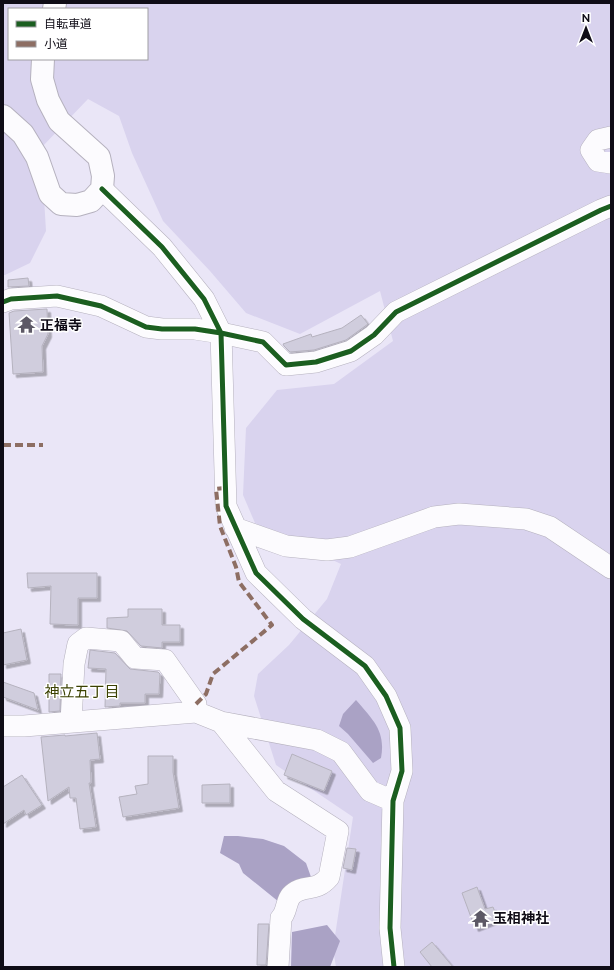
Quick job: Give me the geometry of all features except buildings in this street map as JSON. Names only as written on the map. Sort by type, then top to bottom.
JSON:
[{"type":"street","points":[[3,116],[23,134],[37,157],[50,194],[61,204],[77,205],[91,201],[102,189],[103,176],[99,157],[59,122],[48,100],[42,78],[43,60]]},
{"type":"street","points":[[611,137],[598,140],[591,150],[598,161],[611,163]]},
{"type":"street","points":[[102,189],[162,247],[204,298],[221,333],[226,506],[256,573],[304,619],[365,666],[386,696],[400,728],[402,772],[393,801],[390,928],[394,967]]},
{"type":"street","points":[[3,302],[11,299],[57,296],[101,306],[146,327],[162,329],[195,329],[263,342],[286,365],[316,362],[352,352],[374,335],[396,312],[611,206]]},
{"type":"street","points":[[235,528],[286,546],[327,550],[350,547],[434,517],[459,514],[526,519],[550,527],[611,568]]},
{"type":"street","points":[[71,722],[74,664],[78,644],[86,638],[121,641],[135,658],[165,660],[196,704],[196,712]]},
{"type":"street","points":[[3,726],[24,726],[196,712],[221,722],[317,740],[341,752],[370,791],[393,801]]},
{"type":"street","points":[[221,722],[276,791],[338,830],[329,877],[324,883],[315,888],[300,890],[293,893],[286,902],[285,913],[281,918],[278,967]]},
{"type":"shaded area","points":[[3,3],[611,3],[611,967],[336,967],[333,949],[353,817],[276,765],[254,696],[258,674],[289,645],[327,599],[341,564],[255,523],[243,495],[246,428],[277,390],[334,384],[393,341],[380,291],[300,334],[246,313],[210,271],[163,221],[132,153],[119,116],[88,99],[41,148],[46,231],[30,263],[3,275]]},
{"type":"shaded area","points":[[356,700],[377,726],[382,740],[381,758],[373,763],[348,734],[339,726],[343,714]]},
{"type":"shaded area","points":[[224,836],[263,839],[284,846],[306,863],[311,877],[308,885],[279,902],[243,873],[239,864],[220,853]]},
{"type":"shaded area","points":[[327,925],[340,941],[330,967],[291,967],[292,932]]},
{"type":"marked path","points":[[3,445],[43,445]]},
{"type":"marked path","points":[[196,704],[206,694],[213,674],[272,625],[239,582],[236,567],[220,526],[216,489],[225,488]]},
{"type":"cycle path","points":[[102,189],[162,247],[204,299],[221,333],[226,506],[256,573],[303,619],[365,666],[386,696],[400,728],[402,771],[393,801],[390,928],[394,967]]},
{"type":"cycle path","points":[[3,302],[11,299],[57,296],[101,306],[146,327],[162,329],[195,329],[263,342],[286,365],[316,362],[351,351],[374,335],[396,312],[611,206]]},
{"type":"place","name":"正福寺","points":[[27,325]]},
{"type":"place","name":"玉相神社","points":[[480,918]]},
{"type":"district","name":"神立五丁目","points":[[82,692]]}]
